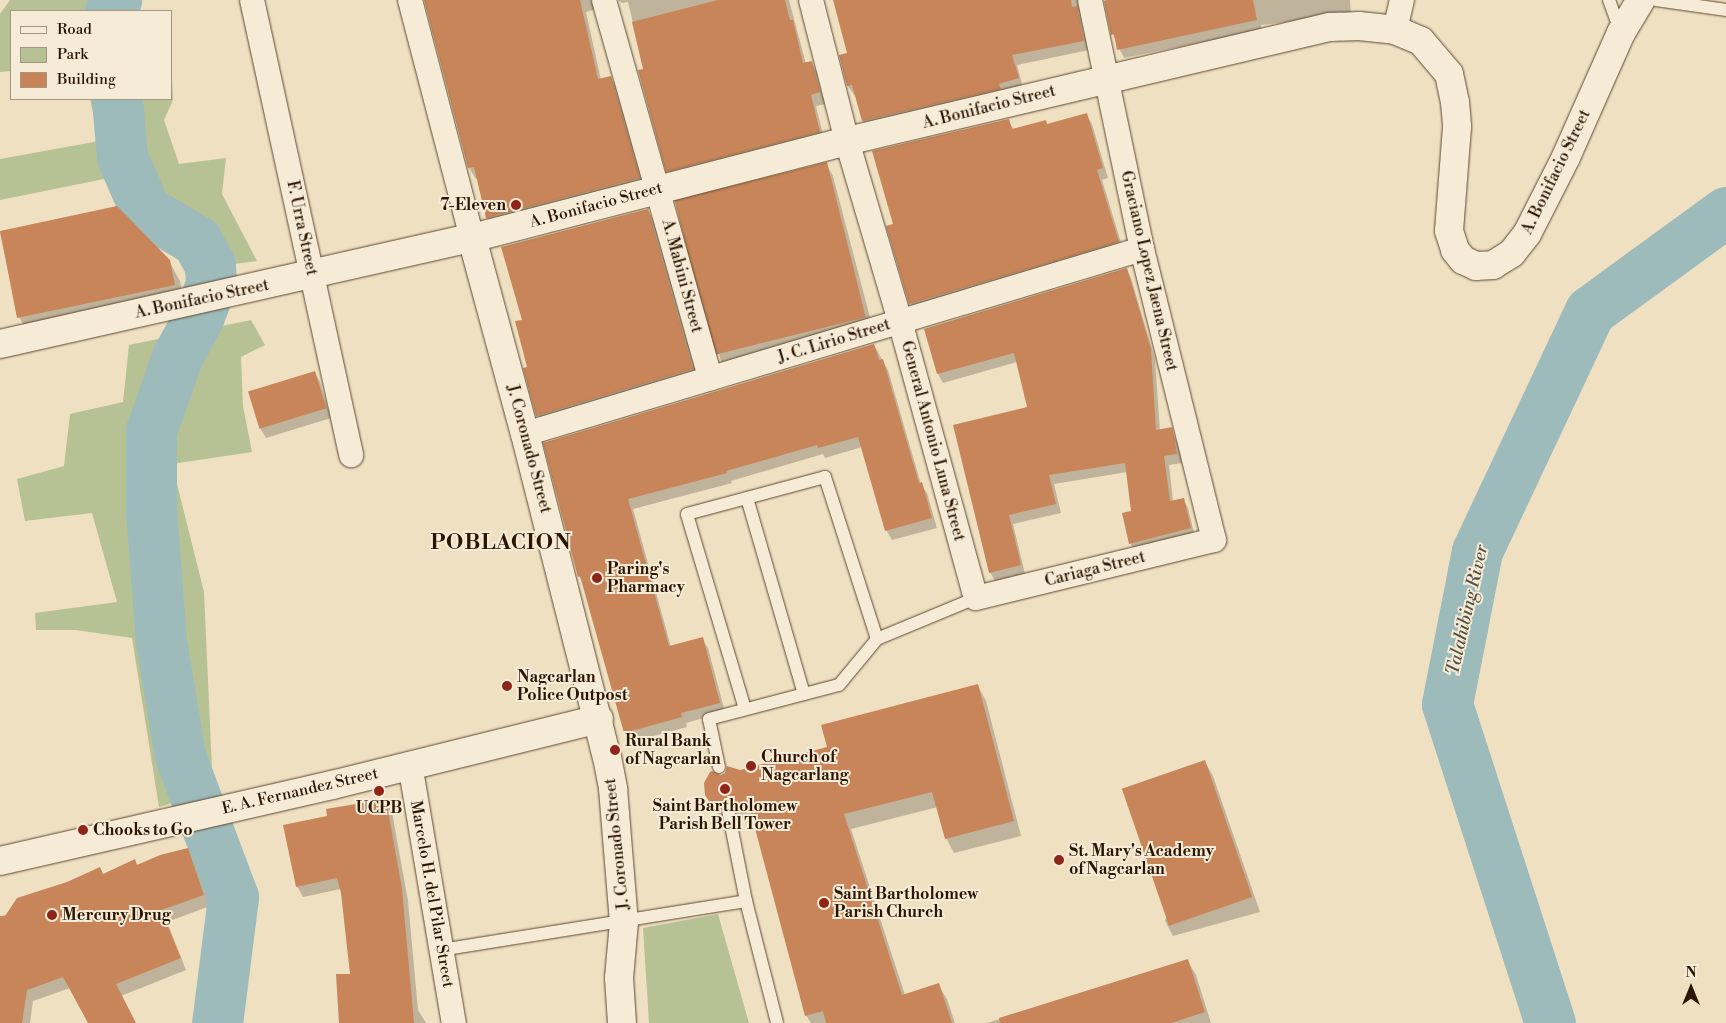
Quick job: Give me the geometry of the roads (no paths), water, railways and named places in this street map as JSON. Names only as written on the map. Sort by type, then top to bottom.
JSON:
[{"type":"main road","name":"A. Bonifacio Street","points":[[0,344],[312,276],[472,238],[658,188],[847,141],[1330,27],[1360,26],[1395,30],[1420,42],[1449,74],[1456,102],[1457,128],[1449,231],[1456,250],[1463,260],[1469,264],[1484,266],[1505,258],[1518,247],[1527,234],[1566,157],[1620,33],[1641,0]]},
{"type":"main road","name":"J. Coronado Street","points":[[472,238],[526,434],[599,719],[613,789],[624,922],[619,978],[622,1023]]},
{"type":"main road","name":"E. A. Fernandez Street","points":[[0,861],[599,719]]},
{"type":"street","name":"F. Urra Street","points":[[252,0],[351,455]]},
{"type":"street","name":"J. Coronado Street","points":[[410,0],[472,238]]},
{"type":"street","name":"A. Mabini Street","points":[[604,0],[710,378]]},
{"type":"street","name":"General Antonio Luna Street","points":[[811,0],[847,141],[900,321],[976,598]]},
{"type":"street","name":"Graciano Lopez Jaena Street","points":[[1090,0],[1142,249],[1214,540]]},
{"type":"street","points":[[1395,30],[1402,0]]},
{"type":"street","name":"J. C. Lirio Street","points":[[526,434],[1142,249]]},
{"type":"street","name":"Cariaga Street","points":[[976,598],[1214,540]]},
{"type":"street","name":"Marcelo H. del Pilar Street","points":[[410,764],[454,1023]]},
{"type":"lane","points":[[1610,0],[1620,33]]},
{"type":"lane","points":[[1656,0],[1726,10]]},
{"type":"lane","points":[[745,709],[687,514],[825,477],[878,639]]},
{"type":"lane","points":[[747,498],[804,694]]},
{"type":"lane","points":[[719,767],[709,719],[839,685],[878,639],[976,598]]},
{"type":"lane","points":[[728,810],[746,901],[777,1023]]},
{"type":"lane","points":[[441,950],[746,901]]},
{"type":"waterway","points":[[111,10],[116,0]]},
{"type":"waterway","points":[[117,100],[122,157],[145,210],[197,241],[210,265],[211,284],[199,316],[177,357],[151,431],[151,509],[161,641],[180,756],[233,897],[217,1023]]},
{"type":"waterway","name":"Talahibing River","points":[[1550,1023],[1447,704],[1477,551],[1590,311],[1726,212]]},
{"type":"place","name":"7-Eleven","points":[[516,205]]},
{"type":"place","name":"Paring's Pharmacy","points":[[597,578]]},
{"type":"place","name":"Nagcarlan Police Outpost","points":[[507,686]]},
{"type":"place","name":"Rural Bank of Nagcarlan","points":[[615,750]]},
{"type":"place","name":"Church of Nagcarlang","points":[[751,766]]},
{"type":"place","name":"Saint Bartholomew Parish Bell Tower","points":[[725,789]]},
{"type":"place","name":"UCPB","points":[[379,791]]},
{"type":"place","name":"Chooks to Go","points":[[83,830]]},
{"type":"place","name":"St. Mary's Academy of Nagcarlan","points":[[1059,860]]},
{"type":"place","name":"Saint Bartholomew Parish Church","points":[[824,903]]},
{"type":"place","name":"Mercury Drug","points":[[52,915]]},
{"type":"district","name":"POBLACION","points":[[501,543]]}]
